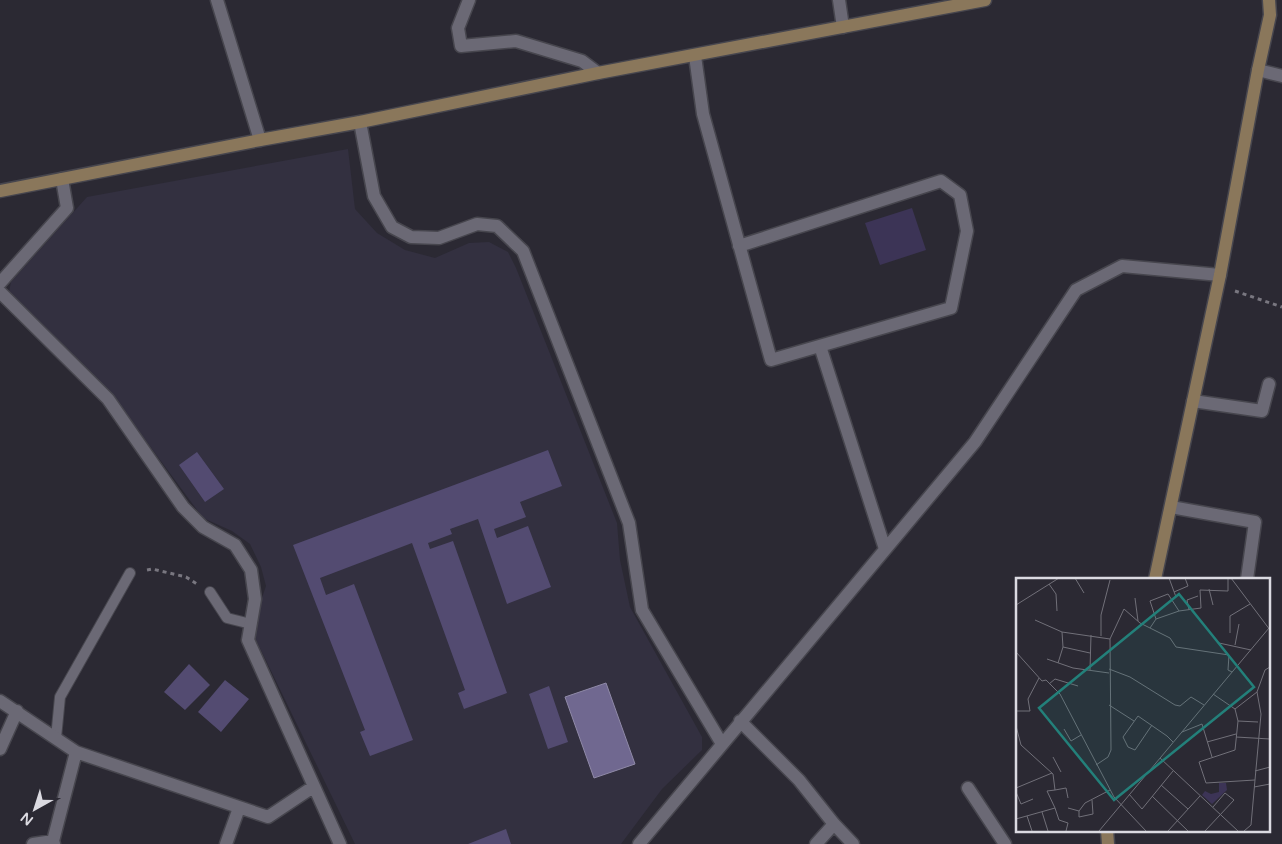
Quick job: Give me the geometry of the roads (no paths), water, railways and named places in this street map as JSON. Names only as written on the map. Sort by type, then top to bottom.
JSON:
[{"type":"street","points":[[217,0],[260,140]]},
{"type":"street","points":[[469,0],[458,28],[461,46],[516,41],[582,61],[598,73]]},
{"type":"street","points":[[839,0],[843,27]]},
{"type":"street","points":[[0,191],[360,122],[598,73],[985,0]]},
{"type":"street","points":[[1155,578],[1219,280],[1270,15],[1270,0]]},
{"type":"street","points":[[695,56],[703,114],[739,246],[771,360],[951,308],[967,231],[960,195],[941,180],[739,246]]},
{"type":"street","points":[[1258,70],[1282,76]]},
{"type":"street","points":[[360,122],[374,196],[392,227],[411,237],[439,238],[477,224],[497,226],[523,251],[629,523],[642,610],[722,744]]},
{"type":"street","points":[[0,283],[67,208],[62,179]]},
{"type":"street","points":[[639,844],[974,442],[1076,290],[1122,266],[1219,280]]},
{"type":"street","points":[[0,292],[108,399],[183,507],[203,527],[235,545],[251,570],[254,599],[248,640],[340,844]]},
{"type":"street","points":[[820,346],[885,549]]},
{"type":"street","points":[[1193,401],[1262,411],[1269,384]]},
{"type":"street","points":[[1171,507],[1255,522],[1247,578]]},
{"type":"street","points":[[0,701],[76,752],[268,817],[313,787]]},
{"type":"street","points":[[0,749],[17,711]]},
{"type":"street","points":[[740,722],[799,780],[834,824],[853,844]]},
{"type":"street","points":[[33,844],[54,842],[76,752]]},
{"type":"street","points":[[968,788],[1005,844]]},
{"type":"street","points":[[226,844],[239,808]]},
{"type":"street","points":[[816,844],[834,824]]},
{"type":"lane","points":[[56,738],[60,697],[130,573]]},
{"type":"lane","points":[[210,592],[227,618],[251,624]]}]
